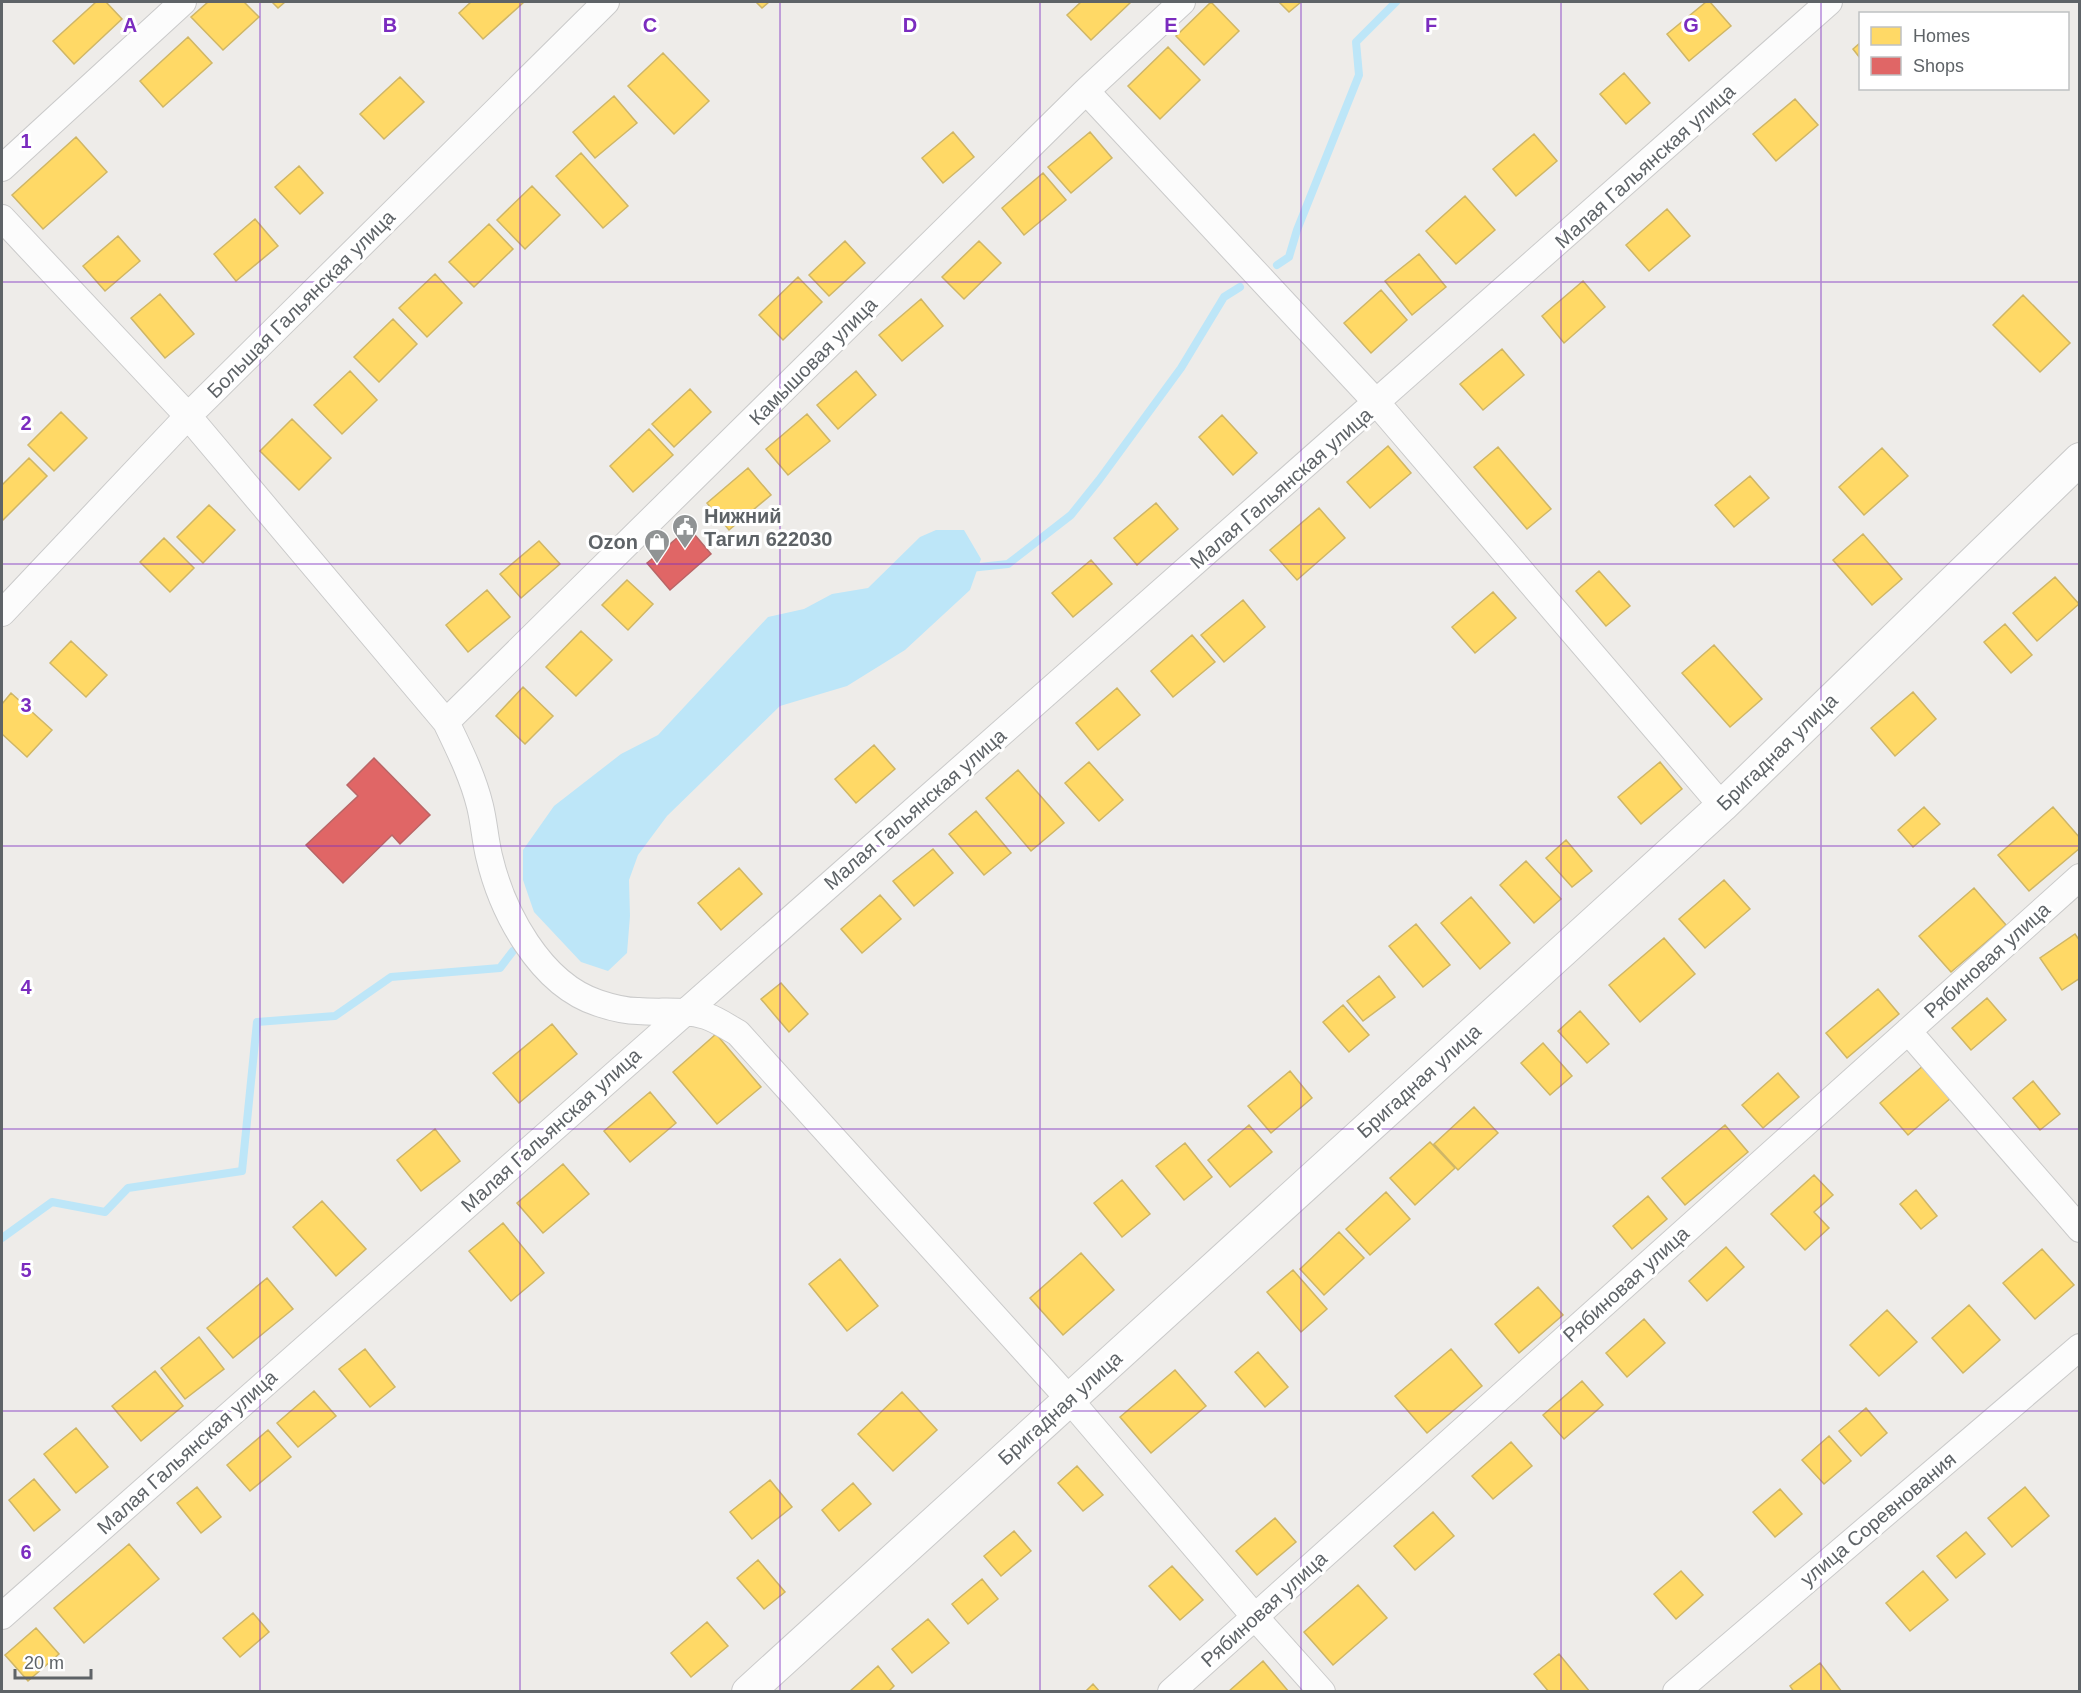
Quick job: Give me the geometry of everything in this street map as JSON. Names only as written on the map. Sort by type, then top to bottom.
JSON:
[{"type":"street","points":[[2,168],[183,2]]},
{"type":"street","name":"Большая Гальянская улица","points":[[2,613],[188,416],[606,2]]},
{"type":"street","name":"Камышовая улица","points":[[446,722],[1086,91],[1182,2]]},
{"type":"street","name":"Малая Гальянская улица","points":[[2,1616],[1829,2]]},
{"type":"street","points":[[1086,91],[1377,403],[1722,806]]},
{"type":"street","points":[[2,218],[188,416],[446,722],[480,806],[489,856],[502,900],[517,929],[552,974],[571,990],[598,1004],[636,1011],[684,1012],[704,1015],[718,1020],[738,1033],[1069,1400],[1322,1692]]},
{"type":"street","name":"Бригадная улица","points":[[748,1692],[1722,806],[2079,459]]},
{"type":"street","name":"Рябиновая улица","points":[[1171,1692],[2079,877]]},
{"type":"street","points":[[1908,1031],[2079,1229]]},
{"type":"street","name":"улица Соревнования","points":[[1676,1692],[2079,1347]]},
{"type":"water","points":[[936,530],[964,530],[981,559],[970,590],[905,650],[847,686],[780,706],[667,816],[638,855],[629,880],[630,916],[627,953],[608,971],[581,962],[534,912],[523,880],[523,850],[554,806],[621,754],[658,735],[768,617],[804,609],[832,594],[868,588],[920,537]]},
{"type":"building: Homes","points":[[96,2],[106,2],[122,19],[74,64],[53,41]]},
{"type":"building: Homes","points":[[208,2],[244,2],[259,17],[223,50],[191,17]]},
{"type":"building: Homes","points":[[272,2],[285,2],[278,8]]},
{"type":"building: Homes","points":[[471,2],[524,2],[483,39],[459,13]]},
{"type":"building: Homes","points":[[756,2],[769,2],[762,8]]},
{"type":"building: Homes","points":[[1081,2],[1131,2],[1091,40],[1067,15]]},
{"type":"building: Homes","points":[[1211,2],[1239,31],[1204,65],[1176,36]]},
{"type":"building: Homes","points":[[1279,2],[1301,2],[1289,12]]},
{"type":"building: Homes","points":[[1706,2],[1710,2],[1731,26],[1689,61],[1667,34]]},
{"type":"building: Homes","points":[[188,37],[212,63],[163,107],[140,81]]},
{"type":"building: Homes","points":[[1859,44],[1859,57],[1853,49]]},
{"type":"building: Homes","points":[[1168,47],[1200,80],[1160,119],[1128,86]]},
{"type":"building: Homes","points":[[663,53],[709,101],[674,134],[628,86]]},
{"type":"building: Homes","points":[[1624,73],[1650,103],[1626,124],[1600,94]]},
{"type":"building: Homes","points":[[400,77],[424,102],[384,139],[360,114]]},
{"type":"building: Homes","points":[[614,96],[637,123],[595,158],[573,132]]},
{"type":"building: Homes","points":[[1795,99],[1818,125],[1776,161],[1753,134]]},
{"type":"building: Homes","points":[[953,132],[974,157],[943,183],[922,158]]},
{"type":"building: Homes","points":[[1090,132],[1112,158],[1071,193],[1048,167]]},
{"type":"building: Homes","points":[[1534,134],[1557,161],[1516,196],[1493,169]]},
{"type":"building: Homes","points":[[76,137],[107,172],[43,229],[12,195]]},
{"type":"building: Homes","points":[[581,153],[628,206],[603,228],[556,176]]},
{"type":"building: Homes","points":[[299,166],[323,193],[300,214],[275,187]]},
{"type":"building: Homes","points":[[1043,173],[1066,200],[1024,235],[1002,208]]},
{"type":"building: Homes","points":[[532,186],[560,215],[525,249],[497,220]]},
{"type":"building: Homes","points":[[1465,196],[1495,230],[1456,264],[1426,231]]},
{"type":"building: Homes","points":[[1667,209],[1690,236],[1649,271],[1626,245]]},
{"type":"building: Homes","points":[[255,219],[278,246],[236,281],[214,254]]},
{"type":"building: Homes","points":[[489,224],[513,249],[474,287],[449,262]]},
{"type":"building: Homes","points":[[118,236],[140,261],[105,291],[83,266]]},
{"type":"building: Homes","points":[[845,241],[865,263],[829,296],[809,275]]},
{"type":"building: Homes","points":[[979,241],[1001,263],[964,299],[942,277]]},
{"type":"building: Homes","points":[[1419,254],[1446,287],[1412,315],[1385,281]]},
{"type":"building: Homes","points":[[435,274],[462,303],[427,337],[399,308]]},
{"type":"building: Homes","points":[[798,277],[822,302],[783,340],[759,315]]},
{"type":"building: Homes","points":[[1583,281],[1605,307],[1564,343],[1542,316]]},
{"type":"building: Homes","points":[[1381,290],[1407,320],[1371,353],[1344,323]]},
{"type":"building: Homes","points":[[160,294],[194,334],[165,358],[131,318]]},
{"type":"building: Homes","points":[[2023,295],[2070,343],[2040,372],[1993,325]]},
{"type":"building: Homes","points":[[921,299],[943,326],[902,361],[879,335]]},
{"type":"building: Homes","points":[[393,319],[417,344],[379,382],[354,357]]},
{"type":"building: Homes","points":[[1502,349],[1524,375],[1483,410],[1460,384]]},
{"type":"building: Homes","points":[[350,371],[377,400],[342,434],[314,405]]},
{"type":"building: Homes","points":[[856,371],[876,395],[838,429],[817,405]]},
{"type":"building: Homes","points":[[690,389],[711,412],[674,447],[652,424]]},
{"type":"building: Homes","points":[[61,412],[87,438],[54,471],[28,445]]},
{"type":"building: Homes","points":[[807,414],[830,441],[788,475],[766,449]]},
{"type":"building: Homes","points":[[1222,415],[1257,453],[1233,475],[1199,437]]},
{"type":"building: Homes","points":[[292,419],[331,458],[299,490],[260,451]]},
{"type":"building: Homes","points":[[649,429],[673,455],[633,492],[610,466]]},
{"type":"building: Homes","points":[[1388,446],[1411,473],[1370,508],[1347,482]]},
{"type":"building: Homes","points":[[1498,447],[1551,509],[1527,529],[1474,467]]},
{"type":"building: Homes","points":[[1882,448],[1908,476],[1864,515],[1839,487]]},
{"type":"building: Homes","points":[[29,458],[47,476],[2,521],[2,485]]},
{"type":"building: Homes","points":[[748,468],[771,495],[729,530],[707,503]]},
{"type":"building: Homes","points":[[1750,476],[1769,498],[1734,527],[1715,505]]},
{"type":"building: Homes","points":[[1156,503],[1178,529],[1137,565],[1114,538]]},
{"type":"building: Homes","points":[[209,505],[235,530],[203,563],[177,537]]},
{"type":"building: Homes","points":[[1319,508],[1345,538],[1297,580],[1270,550]]},
{"type":"building: Homes","points":[[1863,534],[1902,579],[1872,605],[1833,560]]},
{"type":"building: Homes","points":[[164,538],[194,568],[170,592],[140,562]]},
{"type":"building: Homes","points":[[539,541],[560,564],[521,598],[500,574]]},
{"type":"building: Homes","points":[[1091,560],[1112,584],[1073,617],[1052,593]]},
{"type":"building: Homes","points":[[1599,571],[1630,606],[1606,626],[1576,591]]},
{"type":"building: Homes","points":[[2055,577],[2079,604],[2037,641],[2013,613]]},
{"type":"building: Homes","points":[[627,580],[653,604],[628,630],[602,605]]},
{"type":"building: Homes","points":[[487,590],[510,617],[468,652],[446,625]]},
{"type":"building: Homes","points":[[1493,592],[1516,618],[1475,653],[1452,627]]},
{"type":"building: Homes","points":[[1243,600],[1265,627],[1224,662],[1201,635]]},
{"type":"building: Homes","points":[[2005,624],[2032,655],[2011,673],[1984,642]]},
{"type":"building: Homes","points":[[581,631],[612,660],[576,696],[546,667]]},
{"type":"building: Homes","points":[[1192,635],[1215,662],[1173,697],[1151,671]]},
{"type":"building: Homes","points":[[71,641],[107,675],[86,697],[50,663]]},
{"type":"building: Homes","points":[[1714,645],[1762,699],[1730,727],[1682,673]]},
{"type":"building: Homes","points":[[523,687],[553,716],[525,744],[496,716]]},
{"type":"building: Homes","points":[[1117,688],[1140,715],[1098,750],[1076,723]]},
{"type":"building: Homes","points":[[1913,692],[1936,719],[1895,756],[1871,728]]},
{"type":"building: Homes","points":[[11,693],[52,730],[27,757],[2,734],[2,704]]},
{"type":"building: Homes","points":[[874,745],[895,769],[856,803],[835,779]]},
{"type":"building: Homes","points":[[1089,762],[1123,800],[1099,821],[1065,783]]},
{"type":"building: Homes","points":[[1660,762],[1682,789],[1641,824],[1618,797]]},
{"type":"building: Homes","points":[[1018,770],[1064,823],[1031,851],[986,798]]},
{"type":"building: Homes","points":[[1924,807],[1940,824],[1913,847],[1898,830]]},
{"type":"building: Homes","points":[[2053,807],[2080,838],[2080,848],[2029,891],[1998,855]]},
{"type":"building: Homes","points":[[976,811],[1011,853],[984,875],[949,834]]},
{"type":"building: Homes","points":[[1566,840],[1592,871],[1572,887],[1546,858]]},
{"type":"building: Homes","points":[[933,849],[953,873],[914,906],[893,881]]},
{"type":"building: Homes","points":[[1526,861],[1561,899],[1534,923],[1500,885]]},
{"type":"building: Homes","points":[[739,868],[762,894],[721,930],[698,903]]},
{"type":"building: Homes","points":[[1724,880],[1750,909],[1705,948],[1679,919]]},
{"type":"building: Homes","points":[[1974,888],[2006,925],[1951,972],[1919,936]]},
{"type":"building: Homes","points":[[880,895],[901,919],[862,953],[841,929]]},
{"type":"building: Homes","points":[[1471,897],[1510,943],[1480,969],[1441,923]]},
{"type":"building: Homes","points":[[1416,924],[1450,965],[1423,987],[1389,946]]},
{"type":"building: Homes","points":[[2075,934],[2080,941],[2080,978],[2062,990],[2040,958]]},
{"type":"building: Homes","points":[[1664,938],[1695,974],[1640,1022],[1609,985]]},
{"type":"building: Homes","points":[[1379,976],[1395,997],[1363,1021],[1347,1001]]},
{"type":"building: Homes","points":[[781,983],[808,1014],[789,1032],[761,999]]},
{"type":"building: Homes","points":[[1878,989],[1899,1014],[1847,1058],[1826,1033]]},
{"type":"building: Homes","points":[[1987,998],[2006,1020],[1971,1050],[1952,1028]]},
{"type":"building: Homes","points":[[1343,1005],[1369,1035],[1349,1052],[1323,1022]]},
{"type":"building: Homes","points":[[1580,1011],[1609,1044],[1587,1063],[1558,1031]]},
{"type":"building: Homes","points":[[552,1024],[577,1054],[519,1103],[493,1073]]},
{"type":"building: Homes","points":[[716,1034],[761,1087],[717,1124],[673,1072]]},
{"type":"building: Homes","points":[[1543,1043],[1572,1076],[1550,1095],[1521,1063]]},
{"type":"building: Homes","points":[[1924,1065],[1952,1097],[1908,1135],[1880,1103]]},
{"type":"building: Homes","points":[[1290,1071],[1312,1098],[1271,1133],[1248,1106]]},
{"type":"building: Homes","points":[[1778,1073],[1799,1097],[1763,1128],[1742,1105]]},
{"type":"building: Homes","points":[[2033,1081],[2060,1114],[2040,1130],[2013,1098]]},
{"type":"building: Homes","points":[[650,1092],[676,1123],[630,1162],[604,1131]]},
{"type":"building: Homes","points":[[1474,1107],[1498,1133],[1458,1170],[1434,1144]]},
{"type":"building: Homes","points":[[1249,1125],[1272,1152],[1230,1187],[1208,1160]]},
{"type":"building: Homes","points":[[1725,1125],[1748,1152],[1685,1205],[1662,1178]]},
{"type":"building: Homes","points":[[435,1129],[460,1161],[421,1191],[397,1160]]},
{"type":"building: Homes","points":[[1430,1142],[1455,1168],[1415,1205],[1390,1178]]},
{"type":"building: Homes","points":[[1185,1143],[1212,1177],[1184,1200],[1156,1166]]},
{"type":"building: Homes","points":[[563,1164],[589,1194],[543,1233],[517,1203]]},
{"type":"building: Homes","points":[[1814,1175],[1833,1195],[1814,1212],[1829,1228],[1805,1250],[1771,1214]]},
{"type":"building: Homes","points":[[1122,1180],[1150,1214],[1122,1237],[1094,1203]]},
{"type":"building: Homes","points":[[1916,1190],[1937,1216],[1921,1229],[1900,1204]]},
{"type":"building: Homes","points":[[1386,1192],[1410,1219],[1370,1255],[1346,1229]]},
{"type":"building: Homes","points":[[1648,1196],[1667,1219],[1632,1249],[1613,1226]]},
{"type":"building: Homes","points":[[322,1201],[366,1249],[336,1276],[293,1227]]},
{"type":"building: Homes","points":[[503,1223],[544,1273],[511,1301],[469,1251]]},
{"type":"building: Homes","points":[[1339,1232],[1364,1258],[1324,1295],[1300,1269]]},
{"type":"building: Homes","points":[[1726,1247],[1744,1267],[1707,1301],[1689,1281]]},
{"type":"building: Homes","points":[[2042,1249],[2074,1285],[2035,1319],[2003,1283]]},
{"type":"building: Homes","points":[[1081,1253],[1114,1290],[1063,1335],[1030,1298]]},
{"type":"building: Homes","points":[[840,1259],[878,1306],[847,1331],[809,1284]]},
{"type":"building: Homes","points":[[1293,1270],[1327,1309],[1301,1332],[1267,1292]]},
{"type":"building: Homes","points":[[267,1278],[293,1309],[233,1358],[207,1328]]},
{"type":"building: Homes","points":[[1538,1287],[1563,1315],[1519,1353],[1495,1324]]},
{"type":"building: Homes","points":[[1969,1305],[2000,1340],[1963,1373],[1932,1338]]},
{"type":"building: Homes","points":[[1887,1310],[1917,1342],[1879,1376],[1850,1345]]},
{"type":"building: Homes","points":[[1644,1319],[1665,1343],[1627,1377],[1606,1353]]},
{"type":"building: Homes","points":[[199,1337],[224,1369],[185,1399],[161,1368]]},
{"type":"building: Homes","points":[[365,1349],[395,1387],[370,1407],[339,1369]]},
{"type":"building: Homes","points":[[1451,1349],[1482,1386],[1427,1433],[1395,1396]]},
{"type":"building: Homes","points":[[1258,1352],[1288,1387],[1265,1407],[1235,1372]]},
{"type":"building: Homes","points":[[1175,1370],[1206,1406],[1151,1453],[1120,1417]]},
{"type":"building: Homes","points":[[155,1371],[183,1406],[141,1441],[112,1406]]},
{"type":"building: Homes","points":[[1582,1381],[1603,1405],[1564,1439],[1543,1415]]},
{"type":"building: Homes","points":[[314,1391],[336,1416],[298,1447],[277,1423]]},
{"type":"building: Homes","points":[[902,1392],[937,1430],[893,1471],[858,1434]]},
{"type":"building: Homes","points":[[1866,1408],[1887,1433],[1861,1456],[1839,1431]]},
{"type":"building: Homes","points":[[76,1428],[108,1467],[76,1493],[44,1454]]},
{"type":"building: Homes","points":[[268,1430],[291,1457],[250,1491],[227,1465]]},
{"type":"building: Homes","points":[[1829,1436],[1851,1461],[1824,1484],[1802,1460]]},
{"type":"building: Homes","points":[[1511,1442],[1532,1466],[1493,1499],[1472,1476]]},
{"type":"building: Homes","points":[[1077,1466],[1103,1495],[1083,1511],[1058,1483]]},
{"type":"building: Homes","points":[[34,1479],[60,1510],[34,1531],[9,1500]]},
{"type":"building: Homes","points":[[770,1480],[792,1507],[752,1539],[730,1512]]},
{"type":"building: Homes","points":[[853,1483],[871,1504],[839,1531],[822,1510]]},
{"type":"building: Homes","points":[[197,1487],[221,1517],[201,1533],[177,1503]]},
{"type":"building: Homes","points":[[2025,1487],[2049,1516],[2012,1547],[1988,1518]]},
{"type":"building: Homes","points":[[1780,1489],[1802,1514],[1775,1537],[1753,1512]]},
{"type":"building: Homes","points":[[1433,1512],[1454,1536],[1415,1570],[1394,1546]]},
{"type":"building: Homes","points":[[1275,1518],[1296,1542],[1257,1575],[1236,1551]]},
{"type":"building: Homes","points":[[1014,1531],[1031,1551],[1001,1576],[984,1556]]},
{"type":"building: Homes","points":[[1966,1532],[1985,1554],[1956,1578],[1937,1556]]},
{"type":"building: Homes","points":[[129,1544],[159,1579],[84,1643],[54,1608]]},
{"type":"building: Homes","points":[[758,1560],[785,1592],[764,1609],[737,1578]]},
{"type":"building: Homes","points":[[1172,1566],[1203,1600],[1180,1620],[1149,1586]]},
{"type":"building: Homes","points":[[1681,1571],[1703,1595],[1676,1619],[1654,1594]]},
{"type":"building: Homes","points":[[1923,1571],[1948,1600],[1910,1631],[1886,1603]]},
{"type":"building: Homes","points":[[982,1579],[998,1599],[968,1624],[952,1604]]},
{"type":"building: Homes","points":[[1358,1585],[1387,1618],[1333,1665],[1304,1632]]},
{"type":"building: Homes","points":[[253,1613],[269,1632],[240,1657],[223,1638]]},
{"type":"building: Homes","points":[[928,1619],[949,1643],[912,1673],[892,1649]]},
{"type":"building: Homes","points":[[707,1622],[728,1646],[691,1677],[671,1653]]},
{"type":"building: Homes","points":[[36,1628],[59,1654],[28,1681],[5,1655]]},
{"type":"building: Homes","points":[[1559,1654],[1590,1692],[1549,1692],[1534,1674]]},
{"type":"building: Homes","points":[[1263,1661],[1289,1692],[1228,1692]]},
{"type":"building: Homes","points":[[1820,1663],[1842,1692],[1794,1692],[1790,1686]]},
{"type":"building: Homes","points":[[878,1666],[894,1686],[888,1692],[849,1692]]},
{"type":"building: Homes","points":[[1093,1684],[1100,1692],[1085,1692]]},
{"type":"building: Shops","points":[[689,528],[711,554],[670,590],[647,563]]},
{"type":"building: Shops","points":[[374,758],[430,815],[400,844],[392,835],[343,883],[306,845],[358,796],[347,785]]},
{"type":"waterway","points":[[1277,265],[1289,257],[1297,230],[1359,75],[1356,42],[1396,2]]},
{"type":"waterway","points":[[970,568],[1008,564],[1071,515],[1181,368],[1224,297],[1240,287]]},
{"type":"waterway","points":[[2,1238],[52,1202],[105,1212],[128,1188],[242,1171],[257,1022],[335,1016],[391,977],[500,968],[513,951]]},
{"type":"place","name":"Нижний Тагил 622030","points":[[685,550]]},
{"type":"place","name":"Ozon","points":[[657,565]]}]
